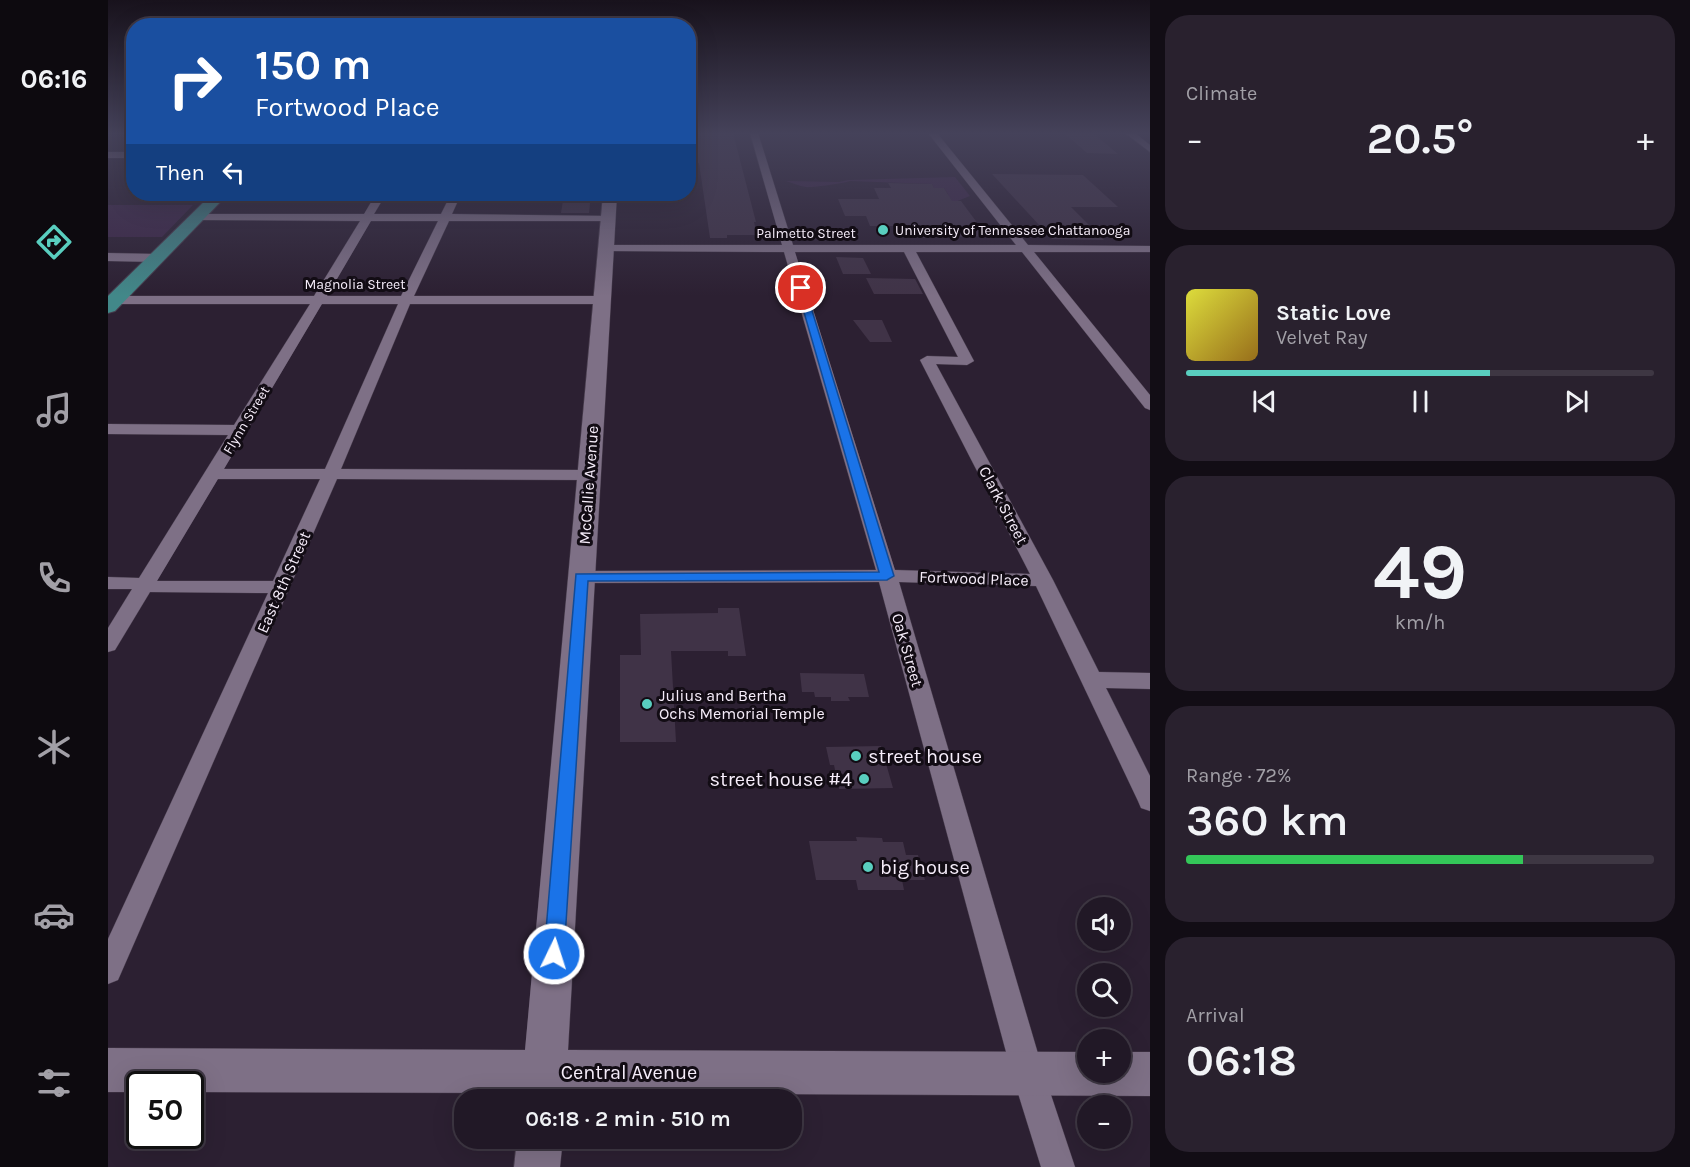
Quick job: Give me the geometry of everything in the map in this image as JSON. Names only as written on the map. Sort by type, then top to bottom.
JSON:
[{"type":"main road","points":[[111,302],[213,201]]},
{"type":"main road","name":"McCallie Avenue","points":[[544,1085],[610,201]]},
{"type":"main road","name":"Central Avenue","points":[[108,1070],[544,1085],[1028,1074],[1150,1074]]},
{"type":"main road","points":[[537,1167],[539,1149]]},
{"type":"street","name":"Oak Street","points":[[771,187],[887,576],[1028,1074],[1058,1167]]},
{"type":"street","points":[[976,187],[1150,405]]},
{"type":"street","name":"Flynn Street","points":[[108,645],[214,474],[377,201]]},
{"type":"street","name":"East 8th Street","points":[[108,971],[281,587],[406,299],[453,201]]},
{"type":"street","points":[[196,217],[609,218]]},
{"type":"street","name":"Palmetto Street","points":[[606,248],[1150,249]]},
{"type":"street","name":"Clark Street","points":[[908,248],[967,361],[927,360],[1043,580],[1150,801]]},
{"type":"street","points":[[108,257],[157,258]]},
{"type":"street","name":"Magnolia Street","points":[[111,302],[319,299],[603,300]]},
{"type":"street","points":[[108,429],[240,430]]},
{"type":"street","points":[[214,474],[589,475]]},
{"type":"street","name":"Fortwood Place","points":[[581,577],[887,576],[1043,580]]},
{"type":"street","points":[[108,584],[156,587],[281,587]]},
{"type":"street","points":[[1092,680],[1150,681]]},
{"type":"shaded area","points":[[963,187],[970,196],[950,204],[944,188],[934,188]]},
{"type":"shaded area","points":[[108,205],[193,205],[162,237],[108,237]]},
{"type":"building","points":[[703,187],[747,187],[757,235],[727,235],[727,238],[710,238]]},
{"type":"building","points":[[1004,187],[1097,187],[1118,207],[1071,207],[1104,240],[1052,239]]},
{"type":"building","points":[[874,188],[944,188],[952,201],[961,201],[987,236],[921,238],[914,226],[870,226],[866,216],[845,216],[838,199],[879,199]]},
{"type":"building","points":[[563,201],[590,201],[589,213],[561,213]]},
{"type":"building","points":[[836,257],[863,258],[871,274],[843,274]]},
{"type":"building","points":[[866,278],[915,279],[923,294],[874,294]]},
{"type":"building","points":[[853,320],[882,320],[892,342],[870,342]]},
{"type":"building","name":"Julius and Bertha Ochs Memorial Temple","points":[[718,608],[739,608],[746,656],[728,656],[728,651],[671,651],[676,742],[620,742],[620,655],[641,655],[640,614],[718,613]]},
{"type":"building","points":[[800,673],[864,674],[869,697],[848,697],[850,701],[831,701],[831,697],[815,697],[814,692],[802,692]]},
{"type":"building","points":[[881,746],[893,788],[839,789],[834,765],[830,765],[826,747]]},
{"type":"building","name":"big house","points":[[856,837],[882,838],[883,842],[903,842],[906,855],[918,855],[925,880],[902,880],[904,890],[858,890],[856,880],[816,880],[809,841],[857,841]]},
{"type":"place","name":"University of Tennessee Chattanooga","points":[[883,230]]},
{"type":"place","name":"Julius and Bertha Ochs Memorial Temple","points":[[647,704]]},
{"type":"place","name":"street house","points":[[856,756]]},
{"type":"place","name":"street house #4","points":[[864,779]]},
{"type":"place","name":"big house","points":[[868,867]]},
{"type":"route","points":[[554,954],[581,577],[887,576],[801,288]]}]
